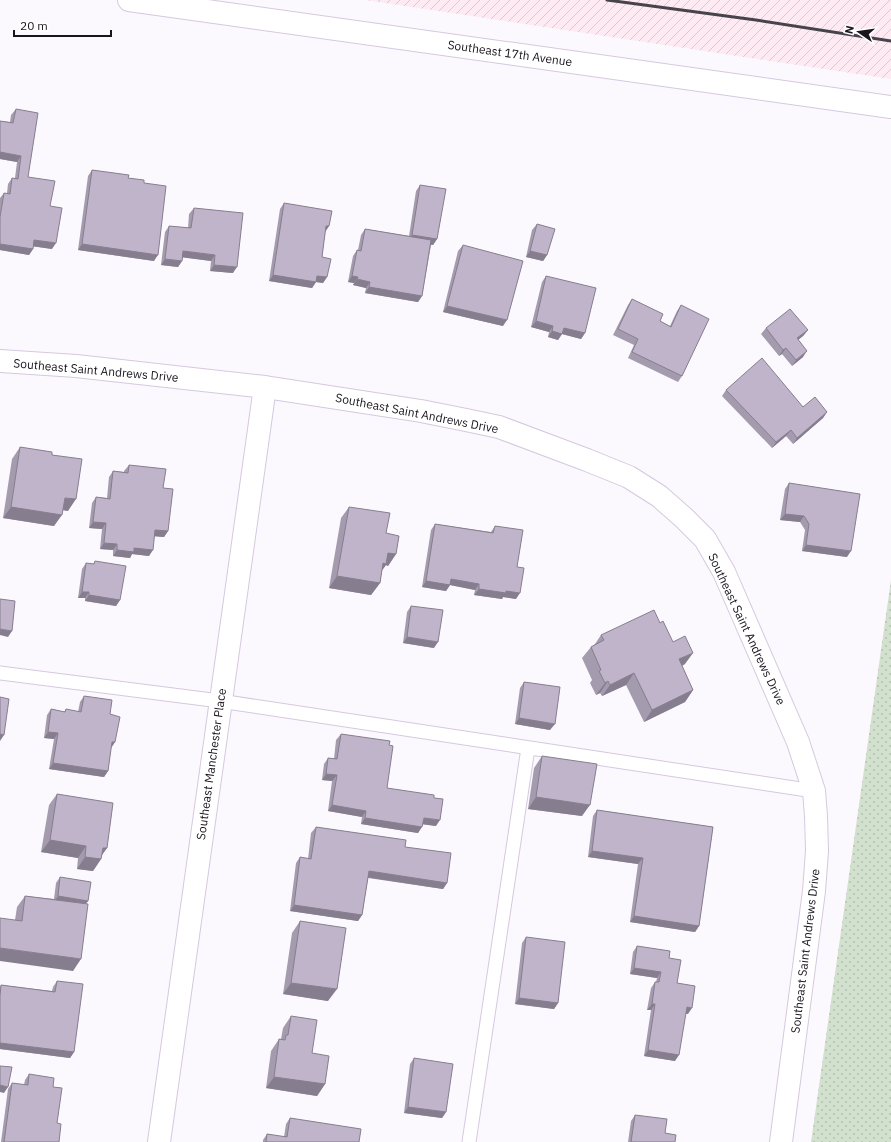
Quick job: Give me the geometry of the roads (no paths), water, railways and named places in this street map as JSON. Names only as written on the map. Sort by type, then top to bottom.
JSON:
[{"type":"street","name":"Southeast 17th Avenue","points":[[129,0],[891,107]]},
{"type":"street","name":"Southeast Saint Andrews Drive","points":[[0,361],[76,366],[264,387],[421,411],[499,427],[629,477],[659,496],[684,518],[705,540],[724,572],[798,742],[814,791],[817,851],[814,891],[781,1142]]},
{"type":"street","name":"Southeast Manchester Place","points":[[159,1142],[264,387]]},
{"type":"lane","points":[[0,673],[220,701],[814,791]]},
{"type":"lane","points":[[469,1142],[528,748]]},
{"type":"railway","points":[[607,0],[756,20],[891,41]]}]
